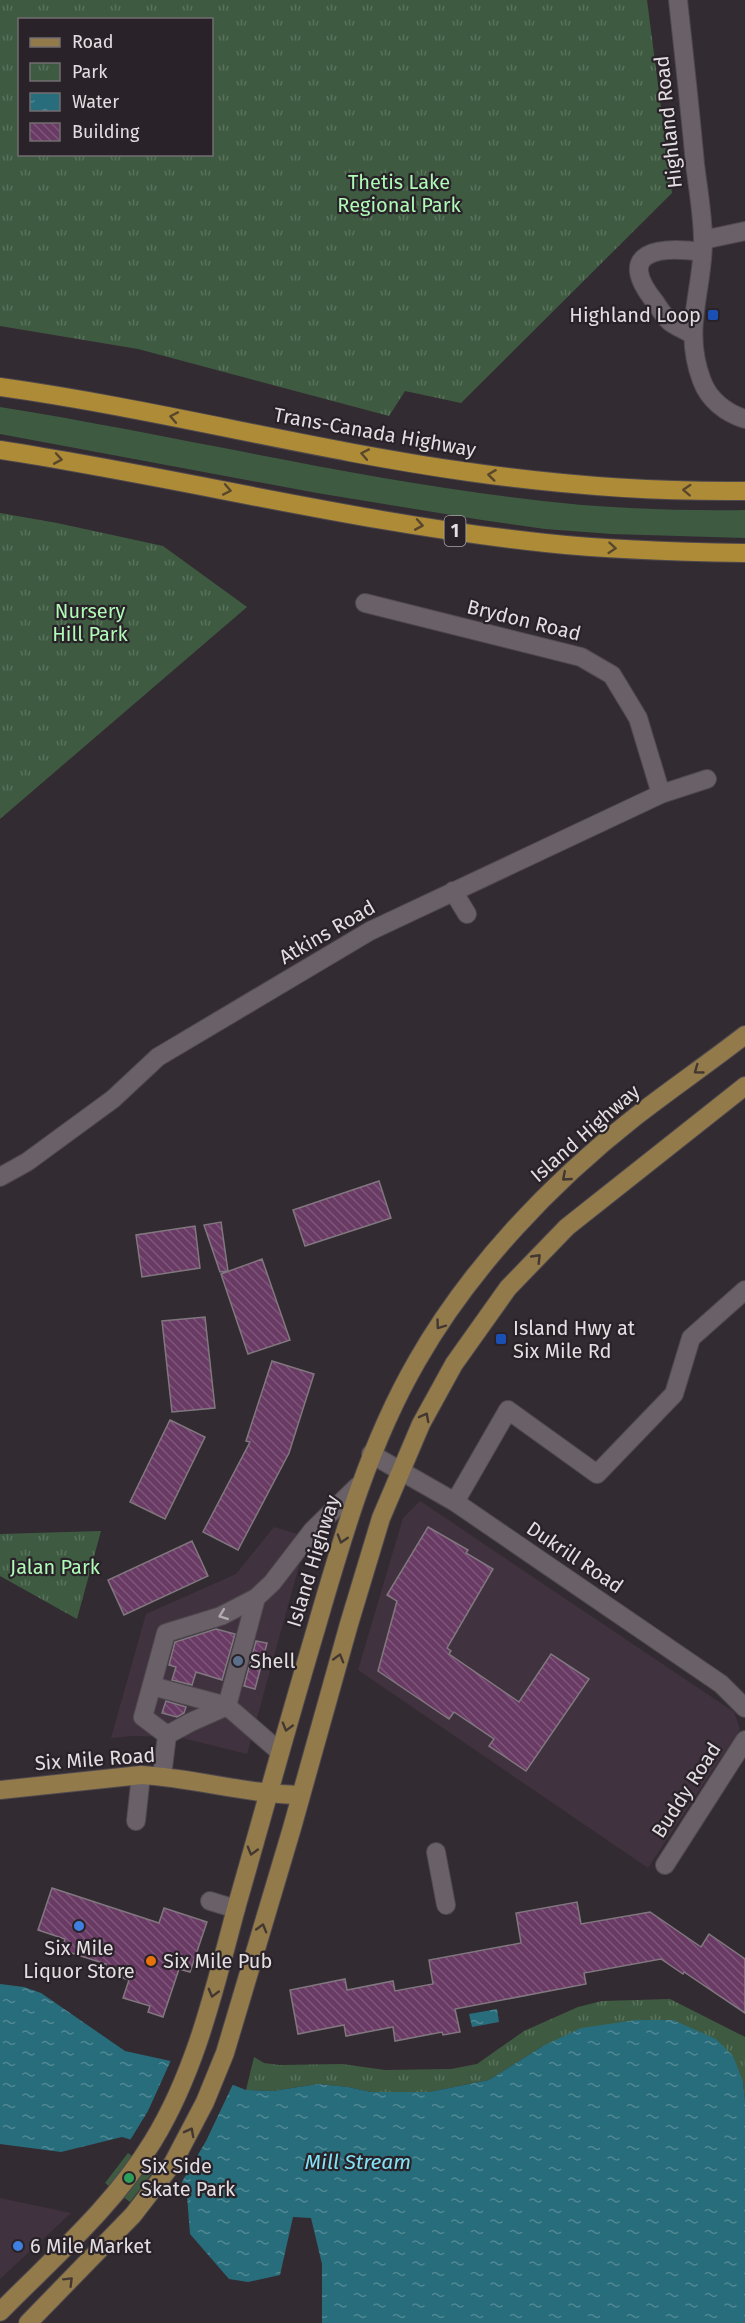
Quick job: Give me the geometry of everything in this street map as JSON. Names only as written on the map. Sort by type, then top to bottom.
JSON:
[{"type":"highway","name":"Trans-Canada Highway","points":[[0,387],[122,407],[468,472],[602,487],[745,491]]},
{"type":"highway","name":"1","points":[[0,450],[450,530],[545,543],[649,552],[745,553]]},
{"type":"main road","name":"Island Highway","points":[[0,2312],[112,2198],[153,2142],[175,2102],[193,2061],[206,2019],[268,1794],[358,1486],[392,1407],[433,1333],[502,1244],[554,1187],[625,1125],[745,1035]]},
{"type":"main road","points":[[28,2323],[133,2215],[173,2163],[191,2130],[221,2063],[375,1539],[421,1424],[454,1364],[507,1288],[567,1227],[745,1086]]},
{"type":"main road","name":"Six Mile Road","points":[[0,1790],[141,1775],[162,1776],[268,1794],[300,1795]]},
{"type":"street","name":"Highland Road","points":[[678,0],[703,246],[694,302],[695,356],[708,392],[720,406],[745,419]]},
{"type":"street","points":[[693,335],[670,321],[642,287],[638,272],[643,258],[658,250],[703,246],[745,231]]},
{"type":"street","name":"Brydon Road","points":[[365,603],[581,657],[612,675],[638,718],[661,794]]},
{"type":"street","name":"Atkins Road","points":[[0,1177],[27,1162],[113,1099],[158,1057],[370,931],[661,794],[707,779]]},
{"type":"street","points":[[453,891],[467,914]]},
{"type":"street","points":[[455,1502],[508,1410],[597,1474],[674,1394],[691,1338],[745,1290]]},
{"type":"street","name":"Dukrill Road","points":[[371,1454],[455,1502],[721,1684],[745,1708]]},
{"type":"street","points":[[167,1735],[143,1717],[166,1633],[221,1616],[256,1598],[272,1583],[312,1531],[358,1486]]},
{"type":"street","points":[[227,1706],[256,1598]]},
{"type":"street","points":[[152,1686],[227,1706],[280,1752]]},
{"type":"street","points":[[167,1735],[227,1706]]},
{"type":"street","points":[[162,1776],[167,1735]]},
{"type":"street","name":"Buddy Road","points":[[665,1864],[745,1740]]},
{"type":"street","points":[[136,1821],[141,1775]]},
{"type":"street","points":[[436,1852],[446,1905]]},
{"type":"street","points":[[210,1900],[236,1909]]},
{"type":"shaded area","points":[[420,1501],[734,1712],[740,1729],[648,1868],[358,1670],[403,1518]]},
{"type":"shaded area","points":[[274,1527],[307,1537],[247,1754],[178,1737],[111,1738],[146,1614],[236,1574]]},
{"type":"shaded area","name":"6 Mile Market","points":[[0,2198],[71,2213],[0,2279]]},
{"type":"green space","name":"Thetis Lake Regional Park","points":[[0,0],[647,0],[672,193],[461,403],[405,391],[389,416],[138,349],[0,326]]},
{"type":"green space","points":[[0,407],[363,474],[509,497],[623,508],[745,510],[745,538],[612,534],[545,529],[317,493],[0,434]]},
{"type":"green space","name":"Nursery Hill Park","points":[[0,513],[163,546],[247,607],[0,819]]},
{"type":"green space","name":"Jalan Park","points":[[101,1531],[77,1619],[0,1576],[0,1534]]},
{"type":"green space","points":[[670,1999],[745,2037],[745,2100],[743,2082],[543,2046],[489,2080],[429,2092],[371,2092],[318,2084],[273,2091],[246,2090],[254,2057],[264,2063],[279,2065],[342,2064],[385,2070],[451,2069],[477,2064],[524,2031],[578,2007],[602,2001]]},
{"type":"green space","name":"Six Side Skate Park","points":[[128,2153],[153,2172],[130,2202],[105,2183]]},
{"type":"water","name":"Mill Stream","points":[[0,1984],[24,1987],[41,1993],[125,2051],[175,2062],[246,2090],[273,2091],[318,2084],[371,2092],[429,2092],[489,2080],[543,2046],[581,2028],[636,2020],[673,2020],[716,2039],[733,2056],[743,2082],[745,2100],[745,2323],[322,2323],[322,2264],[311,2218],[293,2217],[280,2275],[248,2282],[229,2279],[190,2234],[187,2196],[181,2179],[142,2143],[122,2137],[61,2152],[0,2144]]},
{"type":"water","points":[[497,2009],[499,2022],[472,2027],[469,2014]]},
{"type":"pier","points":[[172,2058],[234,2082],[206,2141],[180,2185],[179,2181],[140,2146],[129,2142],[148,2111]]},
{"type":"building","points":[[379,1181],[391,1218],[305,1246],[293,1210]]},
{"type":"building","points":[[221,1222],[228,1271],[220,1272],[204,1225]]},
{"type":"building","points":[[195,1226],[200,1268],[142,1277],[136,1235]]},
{"type":"building","points":[[262,1259],[290,1340],[248,1354],[221,1274]]},
{"type":"building","points":[[205,1317],[215,1408],[172,1412],[162,1321]]},
{"type":"building","points":[[272,1361],[314,1374],[289,1453],[238,1550],[203,1532],[250,1442],[246,1441]]},
{"type":"building","points":[[170,1420],[205,1437],[165,1519],[130,1502]]},
{"type":"building","points":[[428,1527],[468,1550],[466,1553],[493,1569],[447,1648],[451,1651],[449,1654],[519,1702],[551,1654],[589,1679],[526,1771],[489,1746],[494,1739],[454,1712],[449,1719],[378,1671],[397,1601],[387,1595]]},
{"type":"building","points":[[192,1541],[208,1576],[124,1615],[108,1580]]},
{"type":"building","points":[[216,1629],[235,1634],[222,1680],[196,1672],[192,1685],[172,1680],[176,1667],[169,1665],[175,1642]]},
{"type":"building","points":[[256,1641],[267,1643],[255,1689],[244,1686]]},
{"type":"building","points":[[166,1701],[186,1707],[184,1713],[177,1717],[162,1713]]},
{"type":"building","name":"Six Mile Pub","points":[[52,1888],[159,1923],[164,1908],[207,1922],[190,1972],[179,1969],[163,2017],[148,2012],[150,2006],[123,1998],[129,1980],[104,1972],[106,1964],[62,1950],[65,1939],[38,1930]]},
{"type":"building","points":[[577,1902],[581,1924],[650,1912],[701,1947],[709,1934],[745,1959],[745,2013],[661,1959],[584,1973],[586,1984],[455,2009],[460,2032],[443,2035],[442,2032],[395,2041],[393,2027],[346,2036],[344,2025],[298,2034],[290,1990],[345,1979],[347,1990],[393,1981],[395,1991],[433,1984],[429,1960],[521,1943],[516,1913]]},
{"type":"place","name":"Highland Loop","points":[[713,315]]},
{"type":"place","name":"Island Hwy at Six Mile Rd","points":[[501,1339]]},
{"type":"place","name":"Shell","points":[[238,1661]]},
{"type":"place","name":"Six Mile Liquor Store","points":[[79,1926]]},
{"type":"place","name":"Six Mile Pub","points":[[151,1961]]},
{"type":"place","name":"Six Side Skate Park","points":[[129,2178]]},
{"type":"place","name":"6 Mile Market","points":[[18,2246]]}]
